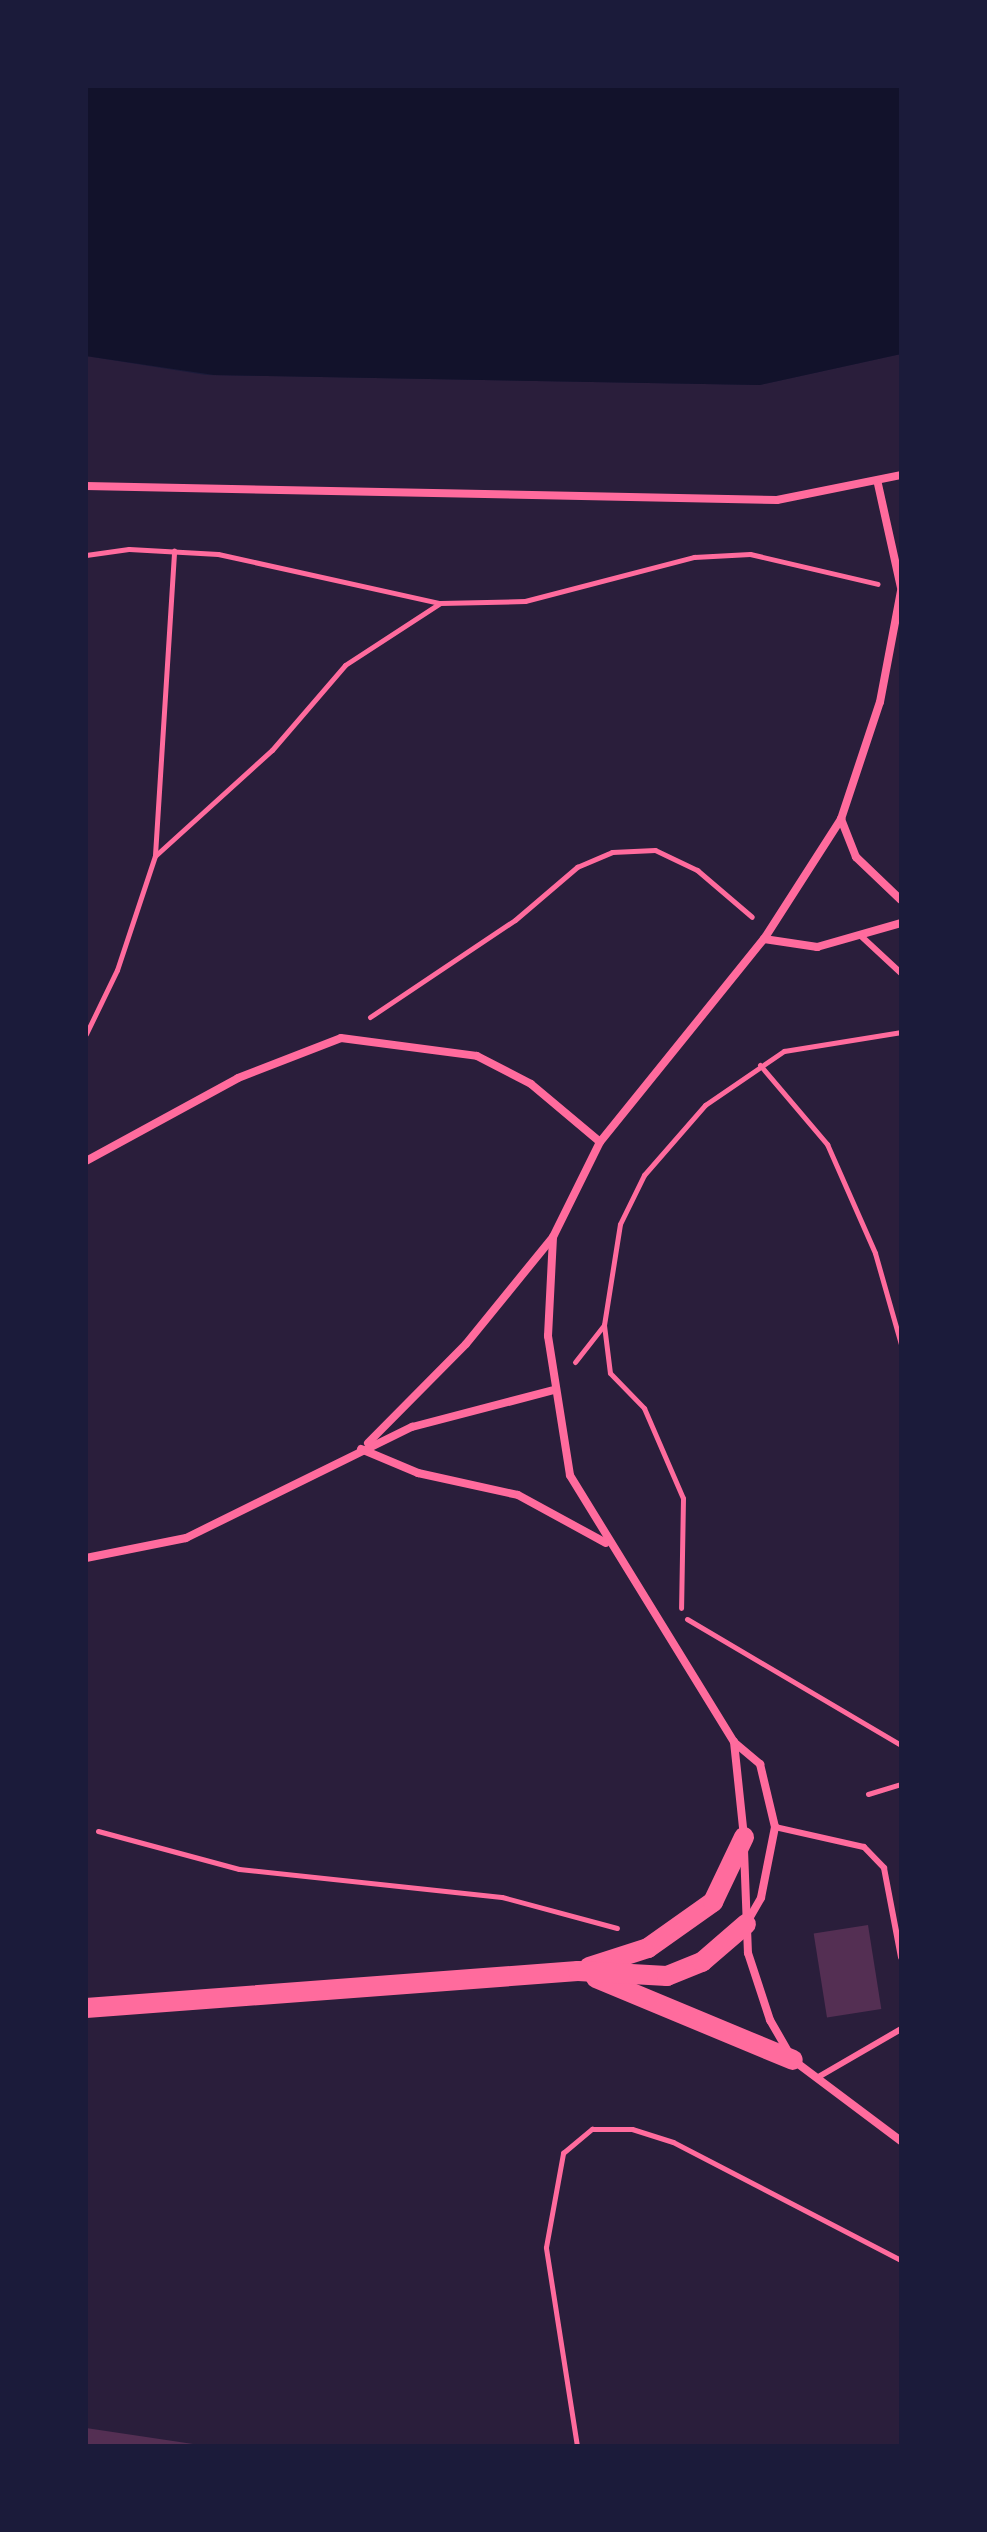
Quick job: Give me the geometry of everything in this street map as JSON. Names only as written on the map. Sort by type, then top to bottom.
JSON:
[{"type":"main road","points":[[578,1971],[648,1948],[713,1902],[744,1837]]},
{"type":"main road","points":[[86,2008],[298,1988],[578,1971],[667,1976],[702,1962],[746,1924]]},
{"type":"main road","points":[[578,1971],[793,2060]]},
{"type":"street","points":[[86,486],[610,501],[777,500],[878,484],[901,475]]},
{"type":"street","points":[[361,1449],[466,1344],[553,1237],[600,1142],[764,939],[841,819],[880,702],[901,589],[898,536],[878,484]]},
{"type":"street","points":[[841,819],[856,857],[901,900]]},
{"type":"street","points":[[764,939],[817,947],[901,923]]},
{"type":"street","points":[[86,1161],[238,1078],[341,1038],[477,1056],[531,1084],[600,1142]]},
{"type":"street","points":[[553,1237],[554,1390],[570,1475],[610,1546],[734,1742],[760,1764],[775,1827],[761,1898],[746,1924]]},
{"type":"street","points":[[86,1558],[198,1534],[361,1449],[412,1427],[554,1390]]},
{"type":"street","points":[[361,1449],[418,1473],[518,1495],[610,1546]]},
{"type":"street","points":[[734,1742],[744,1837],[746,1924],[754,1987],[793,2060],[820,2076],[901,2141]]},
{"type":"lane","points":[[861,936],[901,973]]},
{"type":"lane","points":[[775,1827],[864,1847],[884,1868],[901,1957]]},
{"type":"lane","points":[[820,2076],[901,2029]]},
{"type":"path","points":[[86,555],[174,551],[253,559],[440,603],[525,601],[694,557],[750,554],[887,586]]},
{"type":"path","points":[[86,1034],[117,970],[155,856],[174,551]]},
{"type":"path","points":[[155,856],[272,750],[345,665],[440,603]]},
{"type":"path","points":[[341,1038],[515,920],[577,867],[612,852],[655,850],[697,870],[744,904],[764,939]]},
{"type":"path","points":[[901,1032],[843,1036],[760,1065],[705,1105],[644,1175],[620,1224],[604,1325],[610,1373],[644,1408],[683,1498],[682,1616],[901,1745]]},
{"type":"path","points":[[760,1065],[827,1144],[875,1253],[901,1344]]},
{"type":"path","points":[[554,1390],[604,1325]]},
{"type":"path","points":[[868,1794],[901,1784]]},
{"type":"path","points":[[98,1831],[290,1879],[536,1904],[594,1918],[626,1938]]},
{"type":"path","points":[[577,2446],[546,2247],[563,2153],[592,2129],[632,2129],[673,2142],[901,2260]]},
{"type":"shaded area","points":[[86,86],[901,86],[901,354],[760,385],[214,375],[86,356]]},
{"type":"shaded area","points":[[901,354],[901,2446],[86,2446],[86,356],[206,375],[760,385]]},
{"type":"building","points":[[868,1925],[881,2009],[827,2018],[814,1934]]},
{"type":"building","points":[[86,2428],[193,2444],[193,2446],[86,2446]]}]
